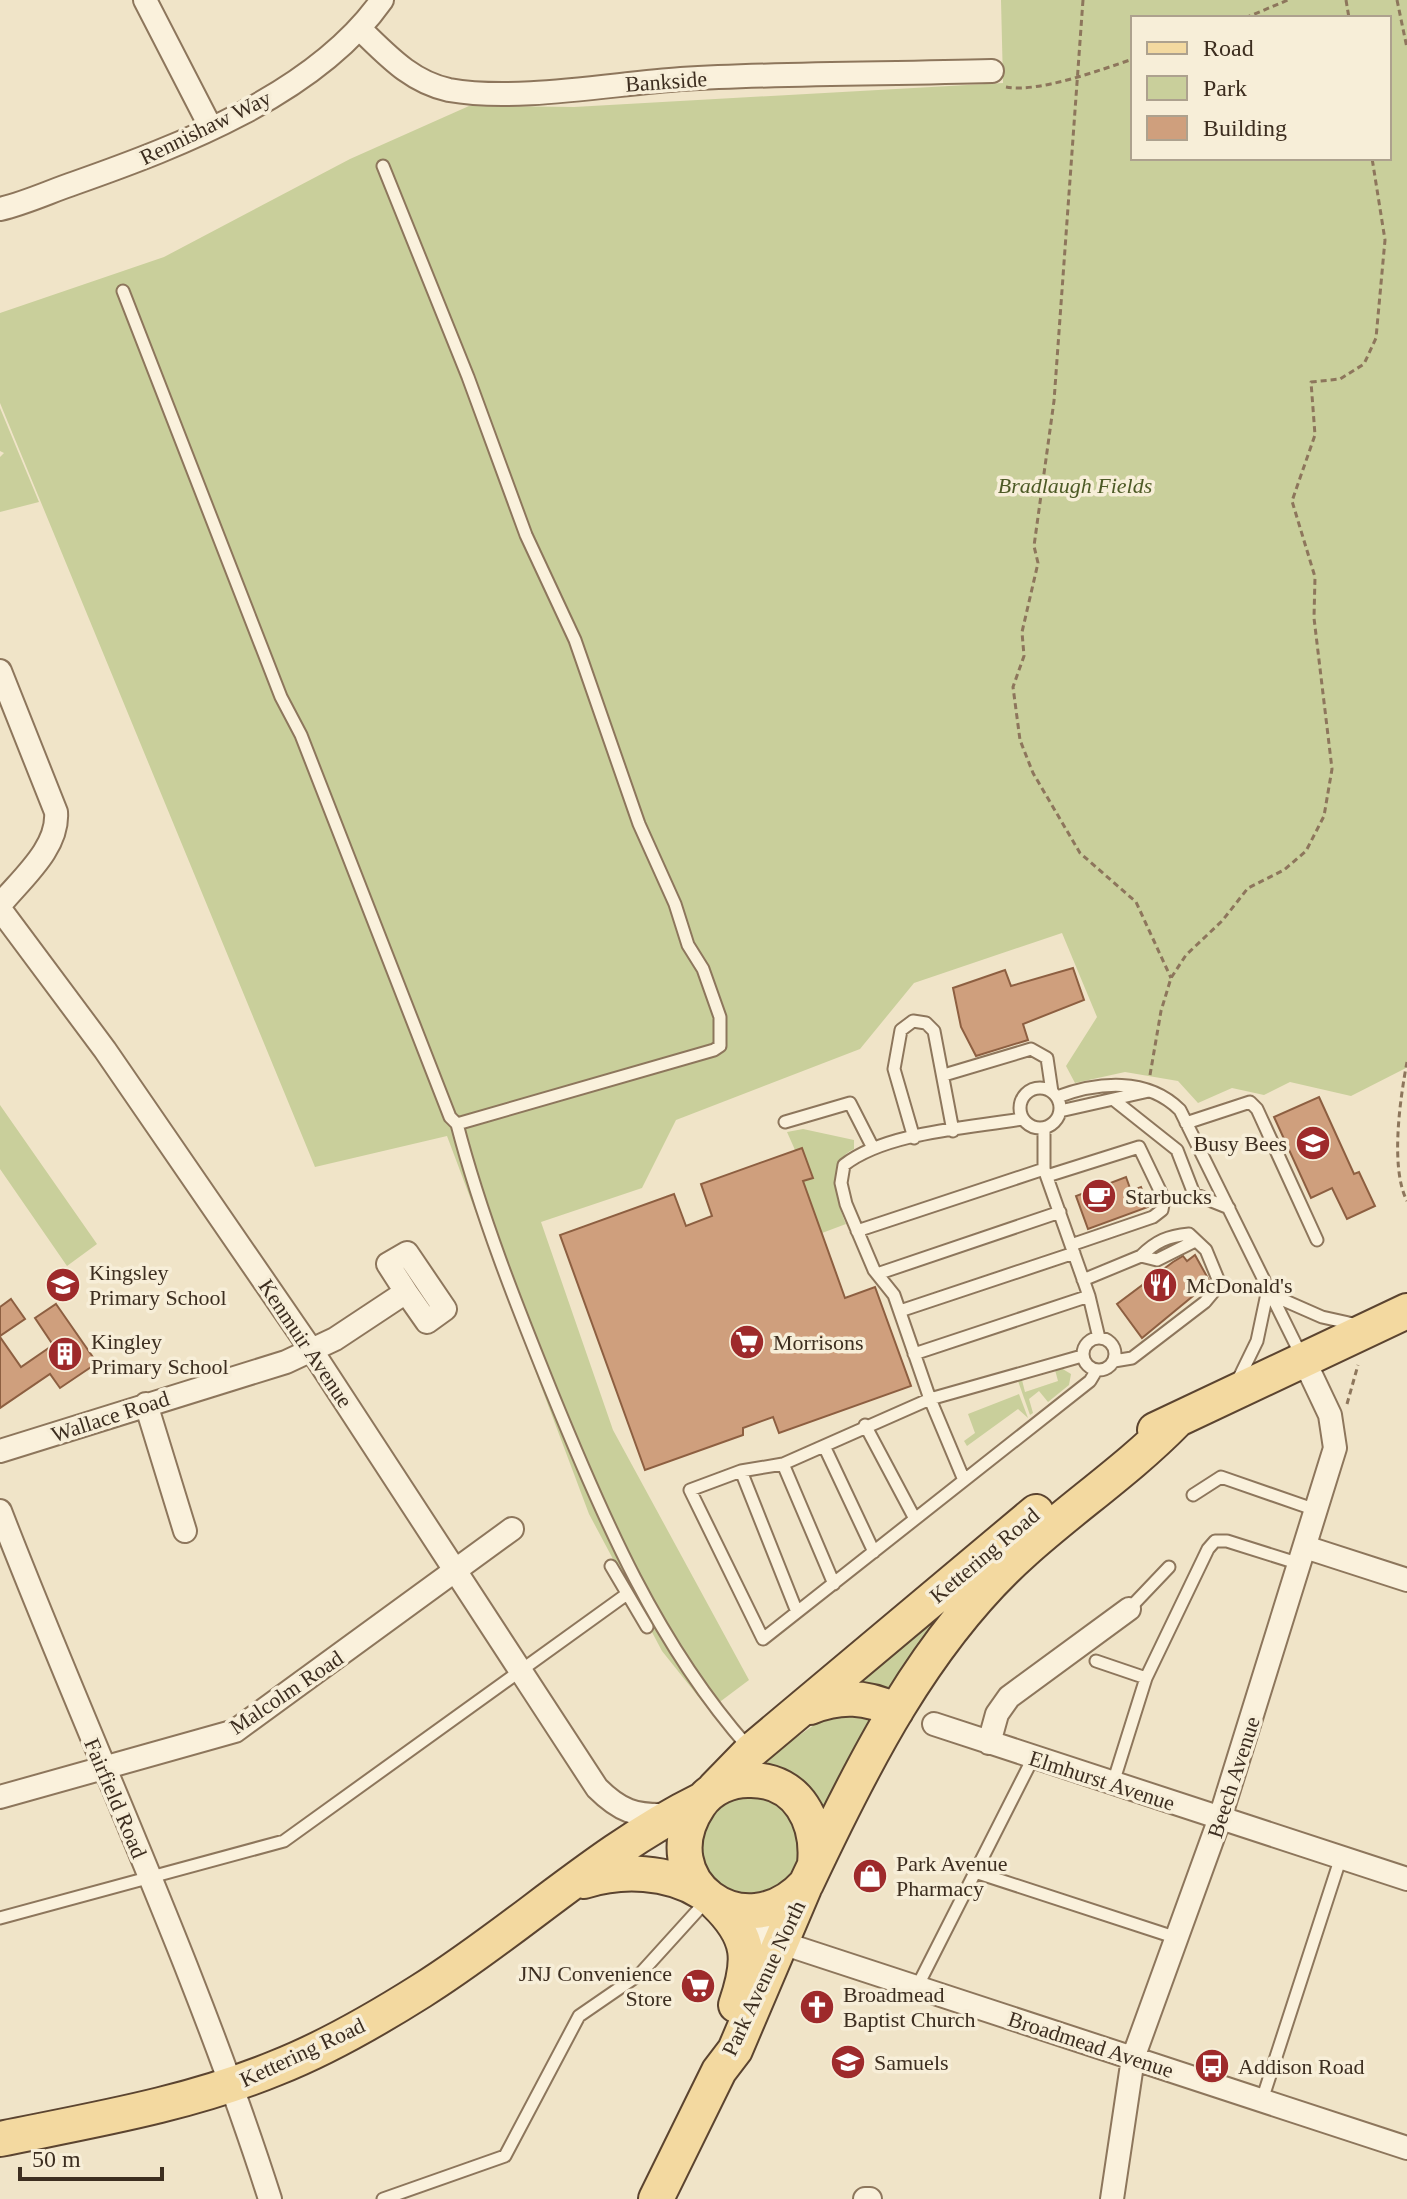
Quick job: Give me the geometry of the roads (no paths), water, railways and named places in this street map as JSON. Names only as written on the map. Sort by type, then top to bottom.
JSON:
[{"type":"main road","name":"Kettering Road","points":[[0,2139],[175,2101],[233,2084],[278,2068],[364,2026],[424,1989],[671,1815],[707,1796],[751,1751],[805,1709],[957,1575],[1077,1478],[1128,1442],[1303,1358],[1365,1343],[1407,1311]]},
{"type":"main road","name":"Kettering Road","points":[[811,1874],[911,1684],[973,1602],[1023,1551],[1147,1451],[1176,1421]]},
{"type":"main road","name":"Kettering Road","points":[[805,1709],[849,1698],[878,1702],[896,1711]]},
{"type":"main road","points":[[756,1780],[789,1792],[803,1805],[814,1824],[818,1841],[811,1874],[793,1898],[757,1913],[738,1912],[709,1899],[690,1874],[684,1855],[690,1818],[707,1796],[725,1784],[756,1780]]},
{"type":"main road","name":"Kettering Road","points":[[568,1886],[606,1874],[634,1873],[709,1899]]},
{"type":"main road","name":"Park Avenue North","points":[[656,2199],[719,2071],[735,2050],[811,1874]]},
{"type":"main road","name":"Park Avenue North","points":[[709,1899],[749,1961],[722,2047],[719,2071]]},
{"type":"street","points":[[145,0],[211,128]]},
{"type":"street","name":"Rennishaw Way","points":[[0,209],[125,165],[211,128],[278,92],[360,29],[382,0]]},
{"type":"street","name":"Bankside","points":[[360,29],[410,75],[448,89],[469,92],[532,91],[720,77],[992,71]]},
{"type":"street","points":[[0,671],[56,812],[57,823],[45,849],[0,907]]},
{"type":"street","name":"Kenmuir Avenue","points":[[0,907],[105,1050],[312,1351],[523,1670],[597,1788],[618,1809],[639,1816],[671,1815]]},
{"type":"street","name":"Wallace Road","points":[[0,1451],[312,1351],[406,1292]]},
{"type":"street","name":"Beech Avenue","points":[[1112,2199],[1133,2058],[1220,1818],[1335,1448],[1330,1415],[1303,1358]]},
{"type":"street","points":[[146,1404],[185,1531]]},
{"type":"street","name":"Fairfield Road","points":[[0,1511],[233,2084],[270,2199]]},
{"type":"street","name":"Malcolm Road","points":[[0,1797],[235,1731],[512,1529]]},
{"type":"street","points":[[1302,1556],[1407,1580]]},
{"type":"street","points":[[989,1743],[1002,1704],[1009,1697],[1129,1609]]},
{"type":"street","name":"Elmhurst Avenue","points":[[934,1724],[1407,1879]]},
{"type":"street","name":"Kenmuir Avenue","points":[[597,1788],[600,1808],[633,1853],[709,1899]]},
{"type":"street","name":"Broadmead Avenue","points":[[709,1899],[782,1943],[1407,2148]]},
{"type":"lane","points":[[383,166],[468,377],[526,535],[575,640],[639,824],[675,904],[688,945],[703,969],[722,1033],[720,1046],[714,1050],[457,1124]]},
{"type":"lane","points":[[123,291],[281,697],[301,735],[450,1117],[457,1124],[475,1194],[592,1488],[644,1599],[721,1717],[751,1751]]},
{"type":"lane","points":[[914,1138],[894,1069],[901,1030],[913,1021],[926,1023],[934,1031],[953,1131]]},
{"type":"lane","points":[[944,1075],[1031,1049],[1047,1058],[1054,1094],[1060,1111],[1054,1123],[1044,1128],[1029,1126],[1022,1119],[1020,1103],[1028,1092],[1043,1088],[1054,1094],[1129,1082],[1166,1096],[1186,1123],[1303,1358]]},
{"type":"lane","points":[[1060,1111],[1149,1091]]},
{"type":"lane","points":[[1114,1100],[1177,1150],[1194,1194],[1229,1208]]},
{"type":"lane","points":[[1186,1123],[1250,1102],[1257,1109],[1317,1240]]},
{"type":"lane","points":[[785,1122],[850,1103],[873,1148]]},
{"type":"lane","points":[[964,1480],[930,1399],[894,1295],[877,1274],[857,1231],[843,1193],[844,1165],[873,1148],[1022,1119]]},
{"type":"lane","points":[[1044,1128],[1046,1173],[1089,1296],[1099,1338],[1112,1345],[1114,1361]]},
{"type":"lane","points":[[857,1231],[1139,1147],[1164,1199],[1162,1210],[1073,1249],[900,1311]]},
{"type":"lane","points":[[877,1274],[1060,1212]]},
{"type":"lane","points":[[1083,1280],[1141,1256],[1152,1244],[1169,1236],[1189,1234],[1206,1250],[1220,1284],[1205,1302],[1132,1358],[1114,1361],[1107,1369],[1096,1371],[1087,1365],[1082,1356],[1085,1346],[1099,1338]]},
{"type":"lane","points":[[1141,1256],[1157,1260],[1195,1241]]},
{"type":"lane","points":[[1270,1292],[1322,1317],[1365,1343]]},
{"type":"lane","points":[[1233,1391],[1257,1341],[1270,1292]]},
{"type":"lane","points":[[914,1354],[1089,1296]]},
{"type":"lane","points":[[1082,1356],[930,1399],[865,1425],[825,1448],[783,1464],[741,1471],[690,1490],[763,1639],[1090,1381],[1096,1371]]},
{"type":"lane","points":[[865,1425],[915,1519]]},
{"type":"lane","points":[[825,1448],[874,1552]]},
{"type":"lane","points":[[783,1464],[834,1584]]},
{"type":"lane","points":[[741,1471],[797,1612]]},
{"type":"lane","points":[[1193,1495],[1221,1477],[1316,1510]]},
{"type":"lane","points":[[1113,1783],[1146,1678],[1208,1549],[1215,1541],[1227,1541],[1302,1556]]},
{"type":"lane","points":[[611,1566],[647,1627]]},
{"type":"lane","points":[[1129,1609],[1169,1567]]},
{"type":"lane","points":[[0,1918],[284,1841],[627,1594]]},
{"type":"lane","points":[[1096,1661],[1146,1678]]},
{"type":"lane","points":[[917,1987],[1033,1758]]},
{"type":"lane","points":[[1262,2100],[1341,1857]]},
{"type":"lane","points":[[975,1872],[1177,1938]]},
{"type":"lane","points":[[383,2199],[505,2156],[579,2016],[640,1974],[709,1899]]},
{"type":"place","name":"Busy Bees","points":[[1313,1143]]},
{"type":"place","name":"Starbucks","points":[[1099,1196]]},
{"type":"place","name":"Kingsley Primary School","points":[[63,1285]]},
{"type":"place","name":"McDonald's","points":[[1160,1285]]},
{"type":"place","name":"Morrisons","points":[[747,1342]]},
{"type":"place","name":"Kingley Primary School","points":[[65,1354]]},
{"type":"place","name":"Park Avenue Pharmacy","points":[[870,1876]]},
{"type":"place","name":"JNJ Convenience Store","points":[[698,1986]]},
{"type":"place","name":"Broadmead Baptist Church","points":[[817,2007]]},
{"type":"place","name":"Samuels","points":[[848,2062]]},
{"type":"place","name":"Addison Road","points":[[1212,2066]]},
{"type":"park label","name":"Bradlaugh Fields","points":[[1075,485]]}]
